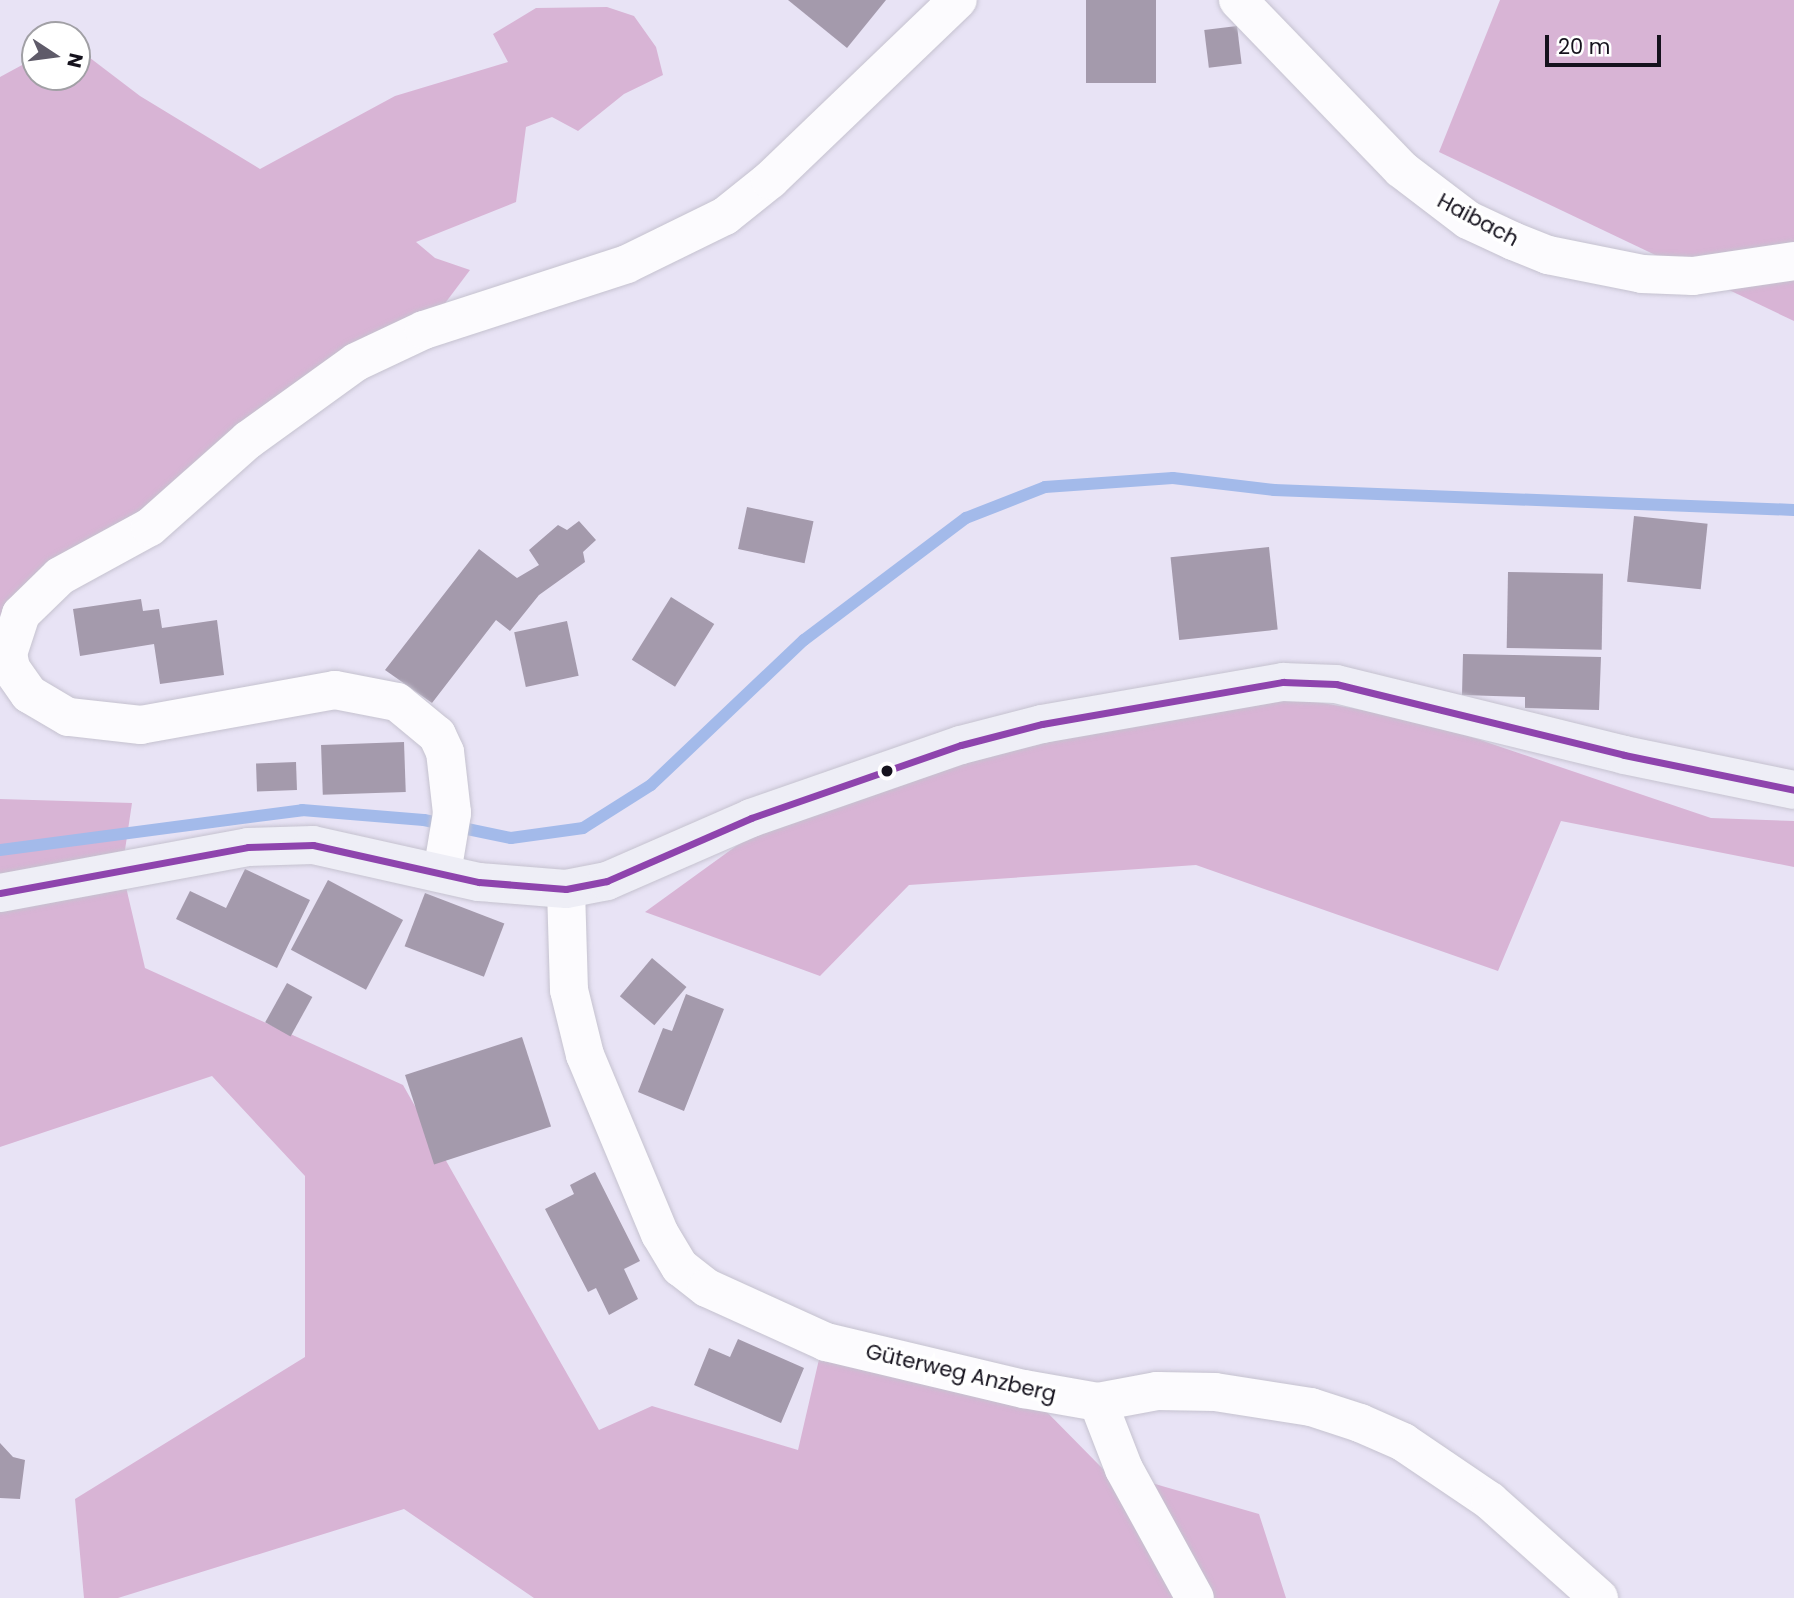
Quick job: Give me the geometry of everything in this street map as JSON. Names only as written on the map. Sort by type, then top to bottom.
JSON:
[{"type":"main road","points":[[0,893],[248,847],[447,843],[512,886],[566,889],[607,881],[751,818],[961,744],[1042,724],[1283,682],[1336,684],[1624,755],[1794,790]]},
{"type":"street","points":[[447,843],[445,752],[437,735],[397,702],[335,690],[184,719],[110,725],[68,718],[42,705],[19,682],[4,654],[13,631],[35,596],[60,576],[150,527],[248,440],[356,362],[424,330],[628,264],[724,216],[770,180],[958,0]]},
{"type":"street","name":"Haibach","points":[[1238,0],[1401,169],[1433,197],[1491,231],[1548,255],[1642,274],[1693,276],[1794,261]]},
{"type":"street","name":"Güterweg Anzberg","points":[[566,889],[575,1026],[660,1234],[680,1267],[738,1306],[826,1342],[1098,1402],[1157,1391],[1215,1392],[1311,1407],[1360,1423],[1403,1441],[1490,1501],[1599,1598]]},
{"type":"street","points":[[1098,1402],[1124,1469],[1195,1598]]},
{"type":"shaded area","points":[[1500,0],[1794,0],[1794,321],[1439,152]]},
{"type":"shaded area","points":[[607,7],[634,16],[656,47],[663,75],[624,94],[578,131],[552,117],[526,127],[516,202],[416,242],[435,258],[470,270],[431,322],[73,569],[0,674],[0,77],[21,66],[21,91],[91,91],[91,59],[140,96],[260,169],[395,96],[508,62],[493,34],[536,8]]},
{"type":"shaded area","points":[[1289,697],[1424,721],[1711,818],[1794,821],[1794,867],[1561,821],[1498,971],[1196,865],[909,885],[820,976],[645,912],[750,836],[927,770],[1107,729]]},
{"type":"shaded area","points":[[0,799],[132,803],[122,870],[145,968],[403,1085],[599,1430],[652,1406],[798,1450],[823,1342],[1036,1401],[1103,1469],[1259,1514],[1286,1598],[534,1598],[404,1509],[118,1598],[84,1598],[75,1499],[305,1357],[305,1176],[212,1076],[0,1147]]},
{"type":"building","points":[[788,0],[886,0],[847,48]]},
{"type":"building","points":[[1086,0],[1156,0],[1156,83],[1086,83]]},
{"type":"building","points":[[1237,26],[1242,64],[1209,68],[1204,30]]},
{"type":"building","points":[[747,507],[814,521],[805,563],[738,549]]},
{"type":"building","points":[[1634,516],[1708,524],[1701,589],[1627,582]]},
{"type":"building","points":[[579,521],[596,540],[583,552],[585,562],[539,595],[510,631],[496,620],[432,703],[385,670],[479,549],[517,578],[539,565],[529,550],[558,525],[567,530]]},
{"type":"building","points":[[1269,547],[1278,630],[1179,640],[1171,557]]},
{"type":"building","points":[[1508,572],[1603,574],[1602,650],[1507,648]]},
{"type":"building","points":[[671,597],[714,624],[675,687],[632,660]]},
{"type":"building","points":[[141,599],[143,611],[159,609],[162,628],[217,620],[224,675],[160,684],[154,644],[80,656],[73,609]]},
{"type":"building","points":[[567,621],[579,676],[526,687],[514,632]]},
{"type":"building","points":[[1463,654],[1601,657],[1599,710],[1525,708],[1525,697],[1462,695]]},
{"type":"building","points":[[404,742],[406,792],[323,795],[321,745]]},
{"type":"building","points":[[296,762],[297,790],[257,791],[256,763]]},
{"type":"building","points":[[245,869],[310,900],[277,968],[176,919],[190,891],[226,908]]},
{"type":"building","points":[[328,880],[403,920],[366,990],[291,950]]},
{"type":"building","points":[[425,893],[504,923],[484,977],[405,946]]},
{"type":"building","points":[[652,958],[686,987],[654,1025],[620,996]]},
{"type":"building","points":[[287,983],[312,997],[291,1036],[265,1022]]},
{"type":"building","points":[[686,994],[724,1009],[684,1111],[638,1092],[663,1028],[672,1031]]},
{"type":"building","points":[[522,1037],[551,1126],[434,1164],[405,1075]]},
{"type":"building","points":[[595,1172],[640,1261],[624,1269],[638,1299],[609,1315],[596,1288],[588,1292],[545,1209],[574,1194],[570,1185]]},
{"type":"building","points":[[738,1339],[804,1368],[781,1423],[694,1385],[709,1348],[730,1357]]},
{"type":"building","points":[[0,1443],[13,1457],[25,1460],[20,1499],[0,1498]]},
{"type":"waterway","points":[[0,850],[302,810],[424,820],[511,838],[583,828],[651,785],[804,640],[966,518],[1045,487],[1173,478],[1274,490],[1794,510]]},
{"type":"transit line","points":[[0,893],[248,847],[313,845],[479,882],[566,889],[607,881],[751,818],[961,745],[1042,724],[1283,682],[1336,684],[1624,755],[1794,790]]}]
